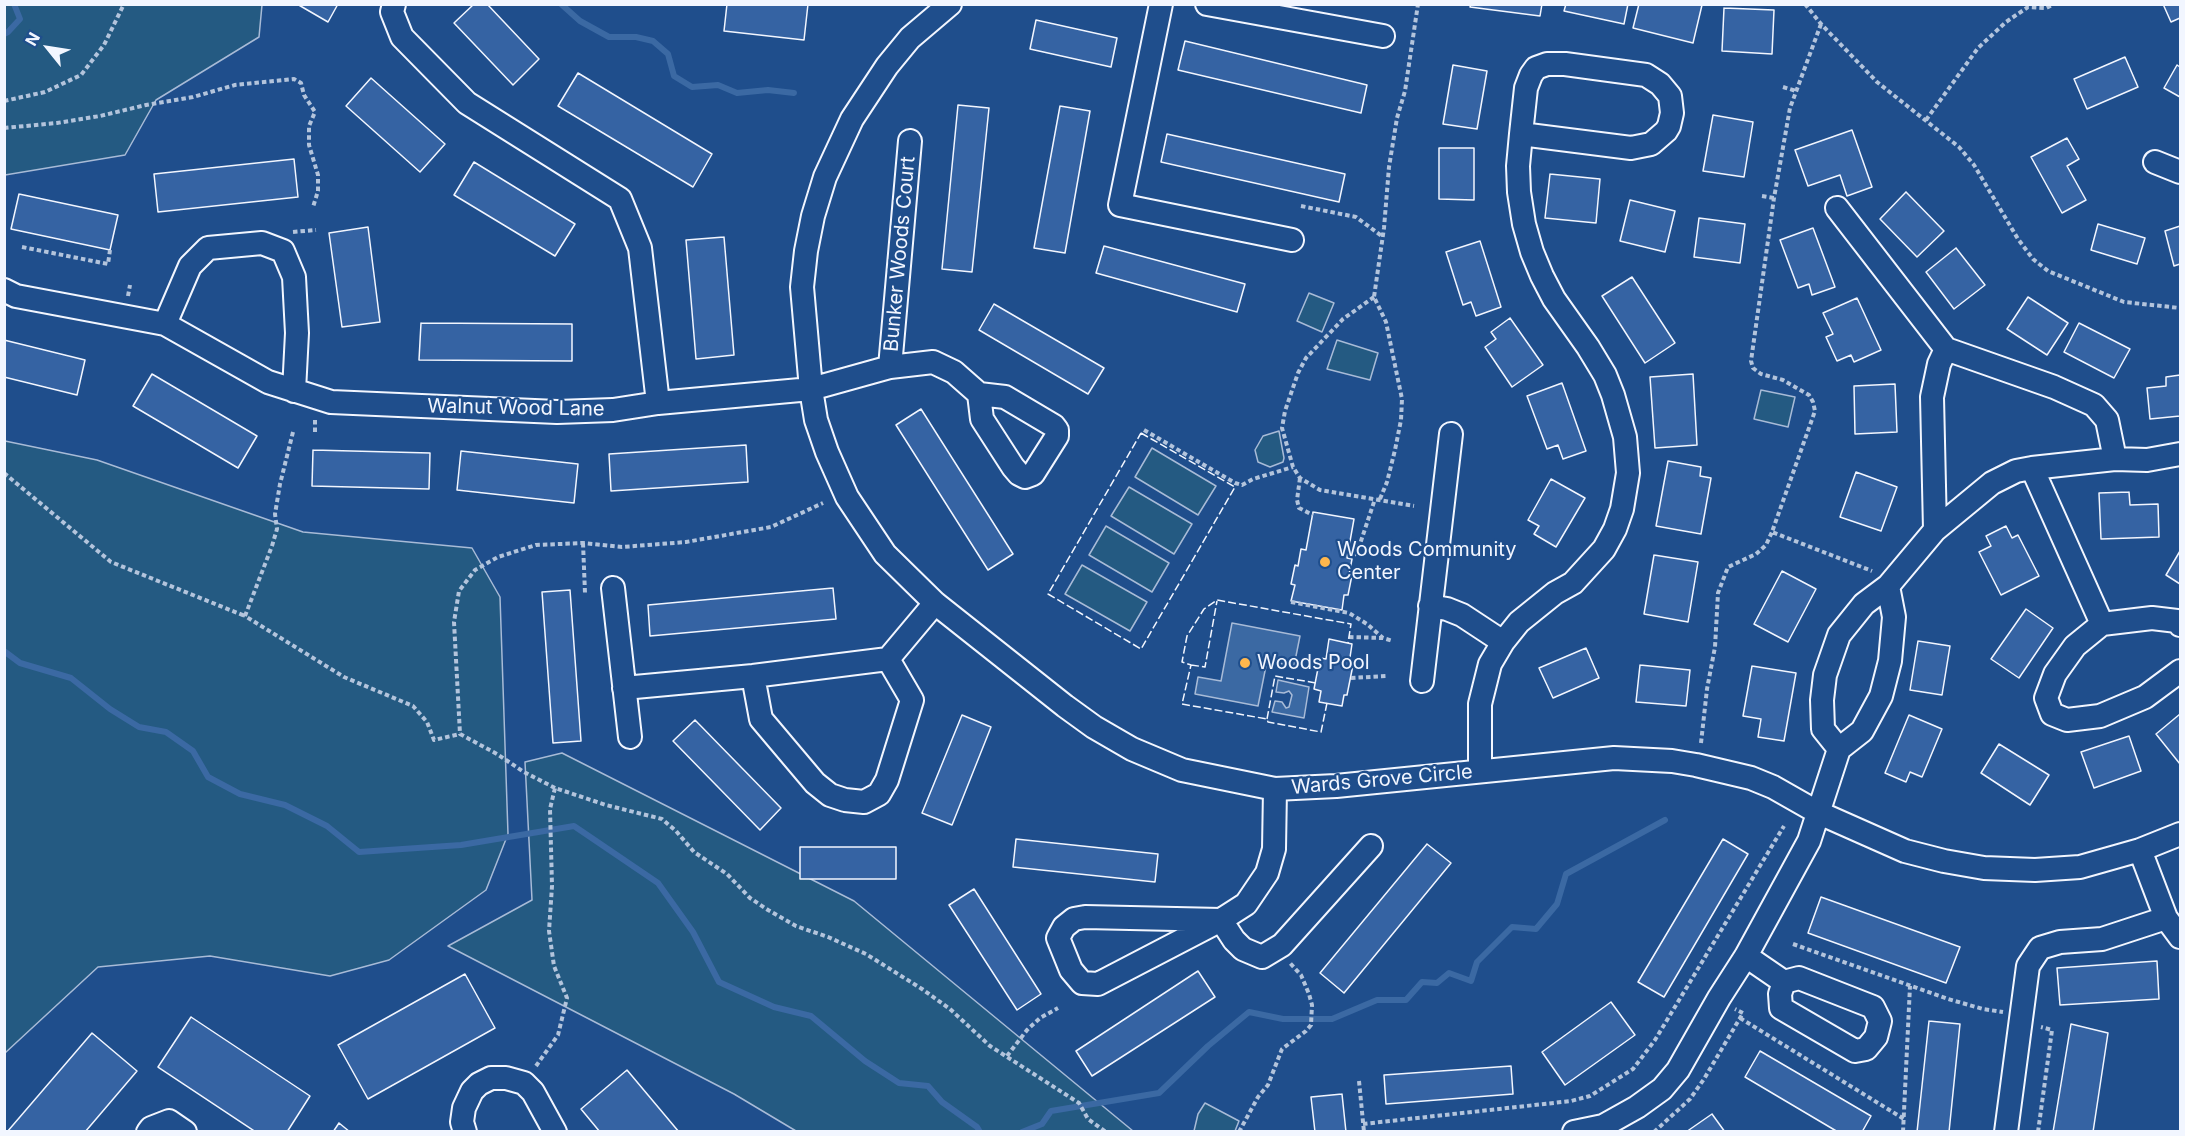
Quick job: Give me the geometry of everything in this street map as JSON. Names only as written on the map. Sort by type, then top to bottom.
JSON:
[{"type":"street","points":[[394,4],[392,12],[402,37],[467,103],[620,199],[640,248],[658,403]]},
{"type":"street","name":"Wards Grove Circle","points":[[950,4],[910,38],[887,66],[852,119],[825,177],[813,216],[802,287],[816,420],[827,452],[848,497],[885,554],[934,603],[1065,706],[1132,750],[1182,770],[1275,789],[1336,786],[1614,758],[1672,761],[1714,768],[1751,778],[1773,787],[1817,812],[1905,850],[1944,861],[1984,868],[2036,870],[2080,867],[2140,850],[2181,834]]},
{"type":"street","points":[[1161,4],[1120,205],[1292,240]]},
{"type":"street","points":[[1207,4],[1383,36]]},
{"type":"street","points":[[1480,771],[1480,704],[1491,664],[1503,642],[1533,609],[1583,573],[1604,549],[1615,529],[1622,509],[1628,473],[1625,437],[1605,375],[1554,299],[1532,252],[1524,224],[1518,166],[1521,134],[1526,88],[1536,68],[1547,64],[1565,64],[1646,75],[1660,84],[1670,96],[1672,113],[1669,126],[1651,144],[1631,148],[1521,134]]},
{"type":"street","name":"Bunker Woods Court","points":[[890,367],[910,141]]},
{"type":"street","points":[[2155,162],[2181,172]]},
{"type":"street","points":[[1837,208],[1946,349],[2054,387],[2094,405],[2107,420],[2115,459]]},
{"type":"street","points":[[165,324],[190,266],[208,249],[262,243],[283,251],[294,277],[297,333],[294,391]]},
{"type":"street","name":"Walnut Wood Lane","points":[[4,290],[16,296],[165,324],[268,382],[331,402],[557,412],[613,410],[658,403],[811,389],[890,367],[933,362],[954,372],[979,394]]},
{"type":"street","points":[[1935,530],[1932,397],[1939,364],[1946,349]]},
{"type":"street","points":[[1422,681],[1451,434]]},
{"type":"street","points":[[1839,750],[1823,729],[1822,700],[1825,675],[1839,635],[1864,604],[1888,585],[1935,530],[1992,483],[2016,471],[2115,459],[2147,460],[2181,454]]},
{"type":"street","points":[[2032,468],[2102,624]]},
{"type":"street","points":[[1574,1131],[1603,1126],[1637,1107],[1662,1089],[1678,1070],[1746,956],[1809,841],[1839,750],[1862,731],[1881,696],[1890,662],[1894,617],[1888,585]]},
{"type":"street","points":[[613,588],[630,737]]},
{"type":"street","points":[[624,688],[753,676],[888,659],[934,603]]},
{"type":"street","points":[[1430,606],[1462,615],[1503,642]]},
{"type":"street","points":[[2181,625],[2177,621],[2152,618],[2102,624],[2075,646],[2055,674],[2046,698],[2052,714],[2067,720],[2100,716],[2145,697],[2181,671]]},
{"type":"street","points":[[753,676],[761,718],[815,783],[830,795],[845,800],[864,802],[879,794],[887,780],[912,700],[888,659]]},
{"type":"street","points":[[1221,920],[1085,917],[1074,919],[1064,927],[1058,938],[1071,970],[1083,983],[1098,984],[1221,920],[1246,904],[1267,873],[1274,849],[1275,789]]},
{"type":"street","points":[[1221,920],[1243,949],[1262,957],[1273,952],[1282,945],[1371,846]]},
{"type":"street","points":[[2140,850],[2166,918],[2181,937]]},
{"type":"street","points":[[2006,1131],[2028,966],[2040,948],[2060,942],[2102,939],[2166,918]]},
{"type":"street","points":[[1746,956],[1784,982]]},
{"type":"street","points":[[465,1131],[462,1122],[464,1108],[472,1091],[479,1084],[491,1078],[506,1078],[524,1083],[533,1092],[555,1131]]},
{"type":"street","points":[[148,1131],[169,1121],[185,1131]]},
{"type":"path","points":[[4,101],[45,92],[81,75],[105,45],[124,4]]},
{"type":"path","points":[[1347,555],[1357,553],[1387,482],[1401,420],[1402,399],[1386,322],[1374,297],[1383,237],[1389,167],[1405,91],[1418,4]]},
{"type":"path","points":[[1805,4],[1821,24],[1877,82],[1959,147],[1974,165],[2018,239],[2033,259],[2048,271],[2124,302],[2181,308]]},
{"type":"path","points":[[1926,120],[1978,48],[2006,22],[2028,7],[2046,8],[2054,4]]},
{"type":"path","points":[[1701,743],[1718,593],[1728,567],[1756,554],[1766,544],[1815,411],[1809,396],[1783,380],[1761,374],[1753,368],[1751,362],[1774,198],[1790,108],[1821,24]]},
{"type":"path","points":[[4,128],[100,116],[193,97],[235,85],[294,80],[301,83],[304,95],[315,112],[309,126],[309,145],[318,175],[318,191],[313,207]]},
{"type":"path","points":[[1783,87],[1796,90]]},
{"type":"path","points":[[1762,196],[1774,198]]},
{"type":"path","points":[[1301,206],[1356,217],[1383,237]]},
{"type":"path","points":[[293,232],[316,230]]},
{"type":"path","points":[[22,247],[108,264],[110,250]]},
{"type":"path","points":[[1374,297],[1343,319],[1306,358],[1298,373],[1285,411],[1282,428],[1293,467],[1300,478],[1320,490],[1414,506]]},
{"type":"path","points":[[315,412],[315,432]]},
{"type":"path","points":[[1144,430],[1242,485],[1252,479],[1293,467]]},
{"type":"path","points":[[245,616],[273,546],[277,529],[275,514],[280,484],[293,432]]},
{"type":"path","points":[[4,473],[111,562],[245,616],[345,676],[413,706],[427,722],[434,740],[460,734],[555,788],[606,805],[662,819],[694,852],[727,874],[750,898],[796,926],[828,937],[893,969],[950,1009],[990,1046],[1078,1103],[1088,1119],[1106,1131]]},
{"type":"path","points":[[1300,478],[1297,500],[1299,508],[1312,515]]},
{"type":"path","points":[[460,734],[454,622],[459,591],[475,570],[498,557],[536,545],[583,543],[622,547],[686,542],[771,527],[823,503]]},
{"type":"path","points":[[1772,532],[1878,573],[1888,585]]},
{"type":"path","points":[[583,543],[585,592]]},
{"type":"path","points":[[1291,602],[1349,613],[1367,624],[1383,638]]},
{"type":"path","points":[[1349,638],[1383,638],[1393,641]]},
{"type":"path","points":[[1351,678],[1387,676]]},
{"type":"path","points":[[524,1083],[558,1035],[567,998],[554,966],[549,931],[552,847],[550,809],[555,788]]},
{"type":"path","points":[[1363,1124],[1571,1101],[1590,1095],[1633,1069],[1655,1040],[1785,826]]},
{"type":"path","points":[[1793,944],[1910,986],[1983,1009],[2010,1013]]},
{"type":"path","points":[[1239,1131],[1258,1097],[1268,1085],[1282,1048],[1311,1025],[1312,1005],[1301,975],[1287,959]]},
{"type":"path","points":[[1903,1131],[1910,986]]},
{"type":"path","points":[[1654,1131],[1690,1099],[1743,1013],[1726,1004]]},
{"type":"path","points":[[1007,1056],[1027,1030],[1040,1018],[1058,1008]]},
{"type":"path","points":[[1740,1018],[1904,1119]]},
{"type":"path","points":[[2037,1026],[2052,1030],[2038,1131]]},
{"type":"path","points":[[1359,1081],[1364,1131]]},
{"type":"shaded area","points":[[4,5],[262,5],[259,37],[156,100],[125,155],[5,175]]},
{"type":"shaded area","points":[[1309,293],[1334,303],[1322,332],[1297,321]]},
{"type":"shaded area","points":[[1337,340],[1378,353],[1370,380],[1327,369]]},
{"type":"shaded area","points":[[1761,390],[1795,397],[1788,427],[1754,419]]},
{"type":"shaded area","points":[[1279,431],[1283,462],[1270,467],[1258,462],[1255,450],[1263,436]]},
{"type":"shaded area","points":[[5,441],[97,460],[303,532],[472,548],[500,597],[508,834],[486,890],[389,960],[330,976],[210,956],[98,967],[5,1053]]},
{"type":"shaded area","points":[[1152,448],[1216,486],[1198,515],[1135,477]]},
{"type":"shaded area","points":[[1129,487],[1192,524],[1174,554],[1111,516]]},
{"type":"shaded area","points":[[1106,526],[1169,563],[1152,592],[1089,555]]},
{"type":"shaded area","points":[[1082,565],[1147,602],[1130,631],[1065,594]]},
{"type":"shaded area","name":"Woods Pool","points":[[1232,623],[1300,636],[1294,666],[1267,661],[1258,706],[1195,694],[1198,677],[1221,681]]},
{"type":"shaded area","points":[[1278,680],[1309,687],[1304,718],[1272,712],[1275,701],[1282,702],[1286,708],[1289,707],[1292,695],[1289,691],[1276,692]]},
{"type":"shaded area","points":[[562,753],[854,901],[1133,1131],[796,1131],[734,1094],[448,946],[532,900],[525,762]]},
{"type":"shaded area","points":[[1205,1103],[1239,1121],[1235,1131],[1194,1131],[1198,1114]]},
{"type":"building","points":[[297,4],[338,4],[328,22]]},
{"type":"building","points":[[474,4],[487,4],[539,59],[513,85],[454,23]]},
{"type":"building","points":[[727,4],[808,4],[804,40],[724,31]]},
{"type":"building","points":[[1471,4],[1542,4],[1540,16],[1470,7]]},
{"type":"building","points":[[1566,4],[1628,4],[1624,24],[1564,11]]},
{"type":"building","points":[[1639,4],[1702,5],[1693,43],[1633,28]]},
{"type":"building","points":[[2163,4],[2180,4],[2180,18],[2171,22]]},
{"type":"building","points":[[1724,8],[1774,10],[1772,54],[1722,51]]},
{"type":"building","points":[[1036,20],[1117,38],[1111,67],[1030,49]]},
{"type":"building","points":[[1185,41],[1367,85],[1361,113],[1178,70]]},
{"type":"building","points":[[2125,57],[2138,87],[2087,109],[2074,79]]},
{"type":"building","points":[[1453,65],[1487,71],[1477,129],[1443,124]]},
{"type":"building","points":[[2177,65],[2180,67],[2180,97],[2164,88]]},
{"type":"building","points":[[578,73],[712,154],[693,187],[558,106]]},
{"type":"building","points":[[371,78],[445,144],[420,172],[346,106]]},
{"type":"building","points":[[958,105],[989,108],[972,272],[942,269]]},
{"type":"building","points":[[1060,106],[1090,111],[1065,253],[1034,248]]},
{"type":"building","points":[[1713,115],[1753,122],[1744,177],[1703,171]]},
{"type":"building","points":[[1852,130],[1872,187],[1847,196],[1840,175],[1808,186],[1795,150]]},
{"type":"building","points":[[1167,134],[1345,174],[1339,202],[1161,162]]},
{"type":"building","points":[[2067,138],[2079,159],[2067,166],[2086,200],[2062,213],[2031,157]]},
{"type":"building","points":[[1439,148],[1474,148],[1474,200],[1439,199]]},
{"type":"building","points":[[294,159],[298,197],[158,212],[154,174]]},
{"type":"building","points":[[474,162],[575,224],[555,256],[454,195]]},
{"type":"building","points":[[1550,174],[1600,179],[1596,223],[1545,218]]},
{"type":"building","points":[[1906,192],[1944,231],[1917,257],[1880,219]]},
{"type":"building","points":[[19,194],[118,215],[110,250],[11,229]]},
{"type":"building","points":[[1630,200],[1675,211],[1665,252],[1620,241]]},
{"type":"building","points":[[1699,218],[1745,224],[1740,263],[1694,257]]},
{"type":"building","points":[[2098,224],[2145,238],[2137,264],[2091,250]]},
{"type":"building","points":[[2180,226],[2180,264],[2174,266],[2165,231]]},
{"type":"building","points":[[368,227],[380,322],[342,327],[329,233]]},
{"type":"building","points":[[1813,228],[1835,287],[1812,295],[1809,284],[1798,288],[1780,240]]},
{"type":"building","points":[[724,237],[734,355],[696,359],[686,240]]},
{"type":"building","points":[[1480,241],[1501,307],[1476,316],[1471,302],[1463,305],[1446,252]]},
{"type":"building","points":[[1104,246],[1245,284],[1237,312],[1096,273]]},
{"type":"building","points":[[1956,248],[1985,285],[1954,309],[1926,272]]},
{"type":"building","points":[[1632,277],[1675,343],[1645,363],[1602,296]]},
{"type":"building","points":[[2028,297],[2068,323],[2047,355],[2007,329]]},
{"type":"building","points":[[1857,298],[1881,350],[1854,362],[1851,355],[1837,361],[1826,337],[1833,334],[1823,313]]},
{"type":"building","points":[[994,304],[1104,368],[1088,394],[979,330]]},
{"type":"building","points":[[1510,318],[1543,365],[1512,387],[1485,347],[1496,339],[1491,332]]},
{"type":"building","points":[[421,323],[572,324],[572,361],[419,360]]},
{"type":"building","points":[[2079,323],[2130,349],[2114,378],[2064,352]]},
{"type":"building","points":[[4,340],[85,360],[77,395],[4,377]]},
{"type":"building","points":[[152,374],[257,436],[238,468],[133,406]]},
{"type":"building","points":[[1693,374],[1697,445],[1655,448],[1650,377]]},
{"type":"building","points":[[2180,375],[2180,416],[2150,419],[2147,388],[2166,386],[2166,377]]},
{"type":"building","points":[[1562,383],[1586,451],[1563,459],[1558,445],[1547,449],[1527,396]]},
{"type":"building","points":[[1895,384],[1897,432],[1855,434],[1854,386]]},
{"type":"building","points":[[921,409],[1013,554],[988,570],[896,425]]},
{"type":"building","points":[[746,445],[748,482],[611,491],[609,454]]},
{"type":"building","points":[[313,450],[430,453],[429,489],[312,486]]},
{"type":"building","points":[[461,451],[578,464],[574,503],[457,490]]},
{"type":"building","points":[[1668,461],[1701,467],[1700,476],[1711,478],[1701,534],[1656,526]]},
{"type":"building","points":[[1856,472],[1897,487],[1881,531],[1840,517]]},
{"type":"building","points":[[1551,479],[1585,498],[1556,547],[1534,534],[1539,526],[1528,520]]},
{"type":"building","points":[[2129,492],[2130,505],[2158,504],[2159,537],[2101,539],[2099,493]]},
{"type":"building","name":"Woods Community Center","points":[[1313,512],[1354,519],[1347,558],[1352,559],[1349,575],[1352,575],[1348,595],[1344,595],[1342,610],[1291,601],[1295,585],[1291,584],[1295,565],[1298,566],[1301,549],[1306,550]]},
{"type":"building","points":[[2006,526],[2012,538],[2018,535],[2039,576],[2001,595],[1979,552],[1991,546],[1986,536]]},
{"type":"building","points":[[2180,551],[2180,584],[2166,575]]},
{"type":"building","points":[[1654,555],[1698,562],[1688,622],[1644,614]]},
{"type":"building","points":[[1782,571],[1816,589],[1788,642],[1754,624]]},
{"type":"building","points":[[833,588],[836,619],[650,636],[648,605]]},
{"type":"building","points":[[570,590],[581,741],[553,743],[542,592]]},
{"type":"building","points":[[2026,609],[2053,628],[2019,678],[1991,659]]},
{"type":"building","points":[[1329,639],[1352,644],[1349,664],[1353,665],[1347,695],[1344,695],[1342,706],[1319,702],[1321,691],[1314,689],[1320,658],[1326,659]]},
{"type":"building","points":[[1918,641],[1950,646],[1942,695],[1910,690]]},
{"type":"building","points":[[1586,648],[1599,678],[1553,698],[1539,668]]},
{"type":"building","points":[[1640,665],[1690,670],[1686,706],[1636,702]]},
{"type":"building","points":[[1752,666],[1796,673],[1784,741],[1758,737],[1761,719],[1743,716]]},
{"type":"building","points":[[2180,714],[2180,764],[2156,734]]},
{"type":"building","points":[[962,715],[991,727],[952,825],[922,813]]},
{"type":"building","points":[[1909,715],[1942,729],[1922,777],[1910,772],[1906,782],[1885,773]]},
{"type":"building","points":[[695,720],[781,808],[760,830],[673,741]]},
{"type":"building","points":[[2129,736],[2141,771],[2094,788],[2081,752]]},
{"type":"building","points":[[1999,744],[2049,775],[2030,805],[1981,773]]},
{"type":"building","points":[[1016,839],[1158,854],[1155,882],[1013,867]]},
{"type":"building","points":[[1723,839],[1748,854],[1664,997],[1638,982]]},
{"type":"building","points":[[1427,844],[1451,863],[1344,993],[1320,973]]},
{"type":"building","points":[[800,847],[896,847],[896,879],[800,879]]},
{"type":"building","points":[[974,889],[1041,994],[1017,1010],[949,905]]},
{"type":"building","points":[[1821,897],[1960,947],[1946,983],[1808,933]]},
{"type":"building","points":[[2157,961],[2159,999],[2060,1005],[2057,968]]},
{"type":"building","points":[[1198,971],[1215,997],[1092,1076],[1076,1051]]},
{"type":"building","points":[[465,974],[495,1028],[368,1099],[338,1045]]},
{"type":"building","points":[[1611,1002],[1635,1035],[1565,1085],[1542,1052]]},
{"type":"building","points":[[191,1017],[310,1096],[287,1132],[256,1132],[158,1067]]},
{"type":"building","points":[[1929,1021],[1960,1024],[1949,1132],[1917,1132]]},
{"type":"building","points":[[2071,1024],[2108,1033],[2093,1132],[2053,1132]]},
{"type":"building","points":[[92,1033],[137,1071],[85,1132],[7,1132]]},
{"type":"building","points":[[1760,1051],[1871,1116],[1862,1132],[1838,1132],[1745,1077]]},
{"type":"building","points":[[1511,1066],[1513,1094],[1386,1104],[1384,1075]]},
{"type":"building","points":[[627,1070],[679,1132],[600,1132],[581,1109]]},
{"type":"building","points":[[1342,1094],[1346,1132],[1315,1132],[1311,1097]]},
{"type":"building","points":[[1712,1114],[1725,1132],[1686,1132]]},
{"type":"building","points":[[339,1123],[350,1132],[333,1132]]},
{"type":"waterway","points":[[4,34],[20,19],[14,4]]},
{"type":"waterway","points":[[561,4],[580,21],[609,37],[636,37],[653,41],[668,54],[674,76],[692,87],[718,85],[737,93],[768,90],[794,93]]},
{"type":"waterway","points":[[4,651],[20,663],[71,678],[110,709],[139,727],[166,732],[193,751],[208,777],[240,794],[285,805],[327,826],[359,852],[461,845],[574,826],[658,883],[693,932],[719,982],[774,1007],[811,1016],[865,1061],[899,1083],[928,1086],[942,1102],[977,1127],[980,1132]]},
{"type":"waterway","points":[[1022,1132],[1042,1124],[1051,1111],[1159,1093],[1208,1046],[1249,1012],[1283,1019],[1332,1019],[1377,1000],[1406,1000],[1422,982],[1437,983],[1449,973],[1471,981],[1477,962],[1512,927],[1536,929],[1557,904],[1566,874],[1665,820]]},
{"type":"fence","points":[[1141,433],[1235,487],[1141,649],[1048,594],[1141,433]]},
{"type":"fence","points":[[1327,703],[1321,732],[1268,722],[1267,719],[1182,704],[1191,665],[1182,662],[1187,636],[1204,609],[1217,600],[1351,624],[1348,643]]},
{"type":"fence","points":[[1191,665],[1205,667],[1217,601]]},
{"type":"fence","points":[[1267,719],[1275,676],[1316,683]]},
{"type":"place","name":"Woods Community Center","points":[[1325,562]]},
{"type":"place","name":"Woods Pool","points":[[1245,663]]}]
